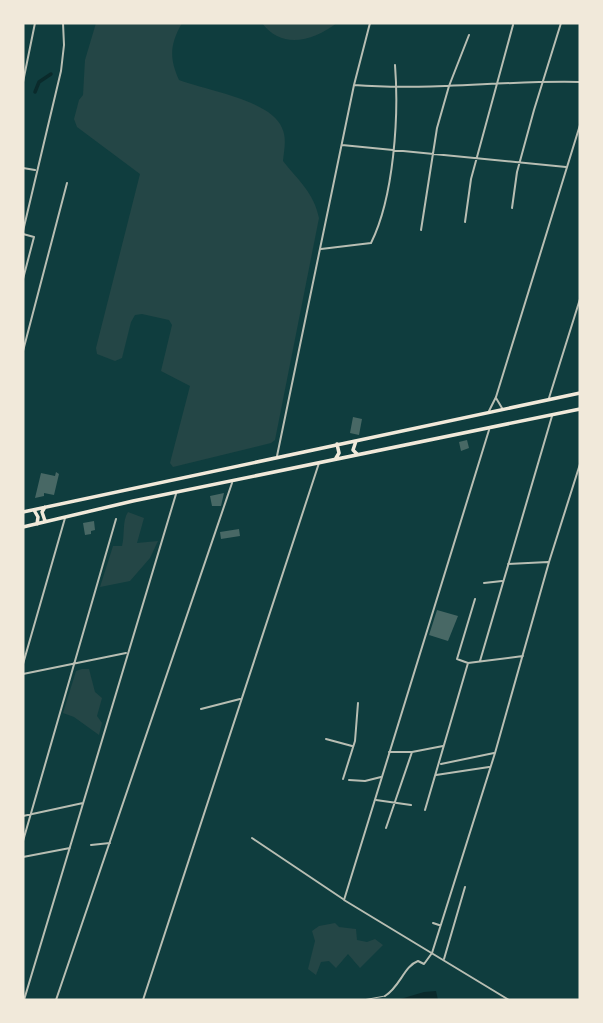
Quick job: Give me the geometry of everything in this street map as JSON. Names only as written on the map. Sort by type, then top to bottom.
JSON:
[{"type":"highway","points":[[23,512],[580,393]]},
{"type":"highway","points":[[23,527],[133,501],[580,409]]},
{"type":"highway","points":[[356,441],[353,450],[358,455]]},
{"type":"highway","points":[[334,459],[339,453],[337,444]]},
{"type":"highway","points":[[45,507],[43,516],[47,522]]},
{"type":"highway","points":[[33,509],[38,515],[37,524]]},
{"type":"street","points":[[23,82],[34,23]]},
{"type":"street","points":[[23,279],[34,237],[23,232],[61,71],[64,23]]},
{"type":"street","points":[[277,457],[369,23]]},
{"type":"street","points":[[421,23],[430,23]]},
{"type":"street","points":[[512,208],[514,190],[542,81],[561,23]]},
{"type":"street","points":[[464,222],[476,158],[513,25]]},
{"type":"street","points":[[421,230],[431,155],[449,86],[469,35]]},
{"type":"street","points":[[320,249],[371,243],[377,231],[385,201],[392,151],[397,88],[395,65]]},
{"type":"street","points":[[354,85],[397,88],[542,81],[580,82]]},
{"type":"street","points":[[487,413],[496,397],[580,125]]},
{"type":"street","points":[[342,145],[567,167]]},
{"type":"street","points":[[23,168],[36,171]]},
{"type":"street","points":[[23,351],[67,183]]},
{"type":"street","points":[[548,400],[580,299]]},
{"type":"street","points":[[551,391],[556,398]]},
{"type":"street","points":[[496,397],[498,404],[505,409]]},
{"type":"street","points":[[480,661],[552,415]]},
{"type":"street","points":[[344,900],[490,427]]},
{"type":"street","points":[[143,1000],[319,462]]},
{"type":"street","points":[[385,996],[397,986],[411,964],[418,961],[424,964],[432,953],[495,753],[580,464]]},
{"type":"street","points":[[56,1000],[233,482]]},
{"type":"street","points":[[24,1000],[176,493]]},
{"type":"street","points":[[23,664],[65,518]]},
{"type":"street","points":[[23,841],[116,519]]},
{"type":"street","points":[[508,564],[549,562]]},
{"type":"street","points":[[484,583],[503,581]]},
{"type":"street","points":[[475,599],[457,652],[458,660],[468,663],[524,656]]},
{"type":"street","points":[[23,674],[127,653]]},
{"type":"street","points":[[425,810],[468,663]]},
{"type":"street","points":[[201,709],[241,699]]},
{"type":"street","points":[[343,779],[353,746],[358,702]]},
{"type":"street","points":[[326,739],[353,746]]},
{"type":"street","points":[[389,752],[412,752],[444,746]]},
{"type":"street","points":[[386,828],[412,752]]},
{"type":"street","points":[[439,764],[495,753]]},
{"type":"street","points":[[436,775],[490,767]]},
{"type":"street","points":[[349,780],[365,781],[382,777]]},
{"type":"street","points":[[375,800],[411,805]]},
{"type":"street","points":[[23,816],[84,803]]},
{"type":"street","points":[[252,838],[344,900],[509,1000]]},
{"type":"street","points":[[91,845],[110,843]]},
{"type":"street","points":[[23,857],[71,847]]},
{"type":"street","points":[[443,960],[465,887]]},
{"type":"street","points":[[433,923],[440,926]]},
{"type":"street","points":[[23,987],[29,986]]},
{"type":"lane","points":[[363,1000],[385,996]]},
{"type":"shaded area","points":[[96,23],[182,23],[172,51],[179,80],[236,97],[265,110],[275,118],[284,136],[283,161],[305,187],[317,209],[319,218],[275,440],[271,443],[173,467],[170,463],[190,386],[161,371],[172,325],[169,320],[135,315],[122,358],[115,361],[97,354],[96,348],[140,174],[77,127],[74,119],[83,95],[85,60]]},
{"type":"shaded area","points":[[262,23],[337,23],[308,38],[288,40],[279,37]]},
{"type":"shaded area","points":[[128,512],[144,518],[137,543],[158,541],[150,558],[130,581],[100,587],[113,546],[122,546]]},
{"type":"shaded area","points":[[89,669],[95,692],[102,698],[97,716],[102,723],[99,735],[74,717],[63,713],[76,671]]},
{"type":"shaded area","points":[[335,923],[339,927],[356,929],[357,940],[367,942],[375,939],[383,945],[360,968],[348,954],[336,968],[329,961],[321,962],[316,975],[308,969],[315,941],[312,931],[319,926]]},
{"type":"shaded area","points":[[436,991],[438,1000],[397,1000],[424,992]]},
{"type":"building","points":[[353,417],[362,419],[359,435],[350,433]]},
{"type":"building","points":[[467,440],[469,448],[461,451],[459,442]]},
{"type":"building","points":[[56,472],[59,474],[54,495],[44,493],[44,496],[35,498],[41,473],[55,476]]},
{"type":"building","points":[[224,493],[221,506],[212,506],[210,496]]},
{"type":"building","points":[[94,521],[95,530],[85,535],[83,523]]},
{"type":"building","points":[[239,529],[240,536],[221,539],[220,532]]},
{"type":"building","points":[[437,610],[458,616],[448,641],[429,635]]},
{"type":"waterway","points":[[35,92],[39,82],[51,74]]}]
